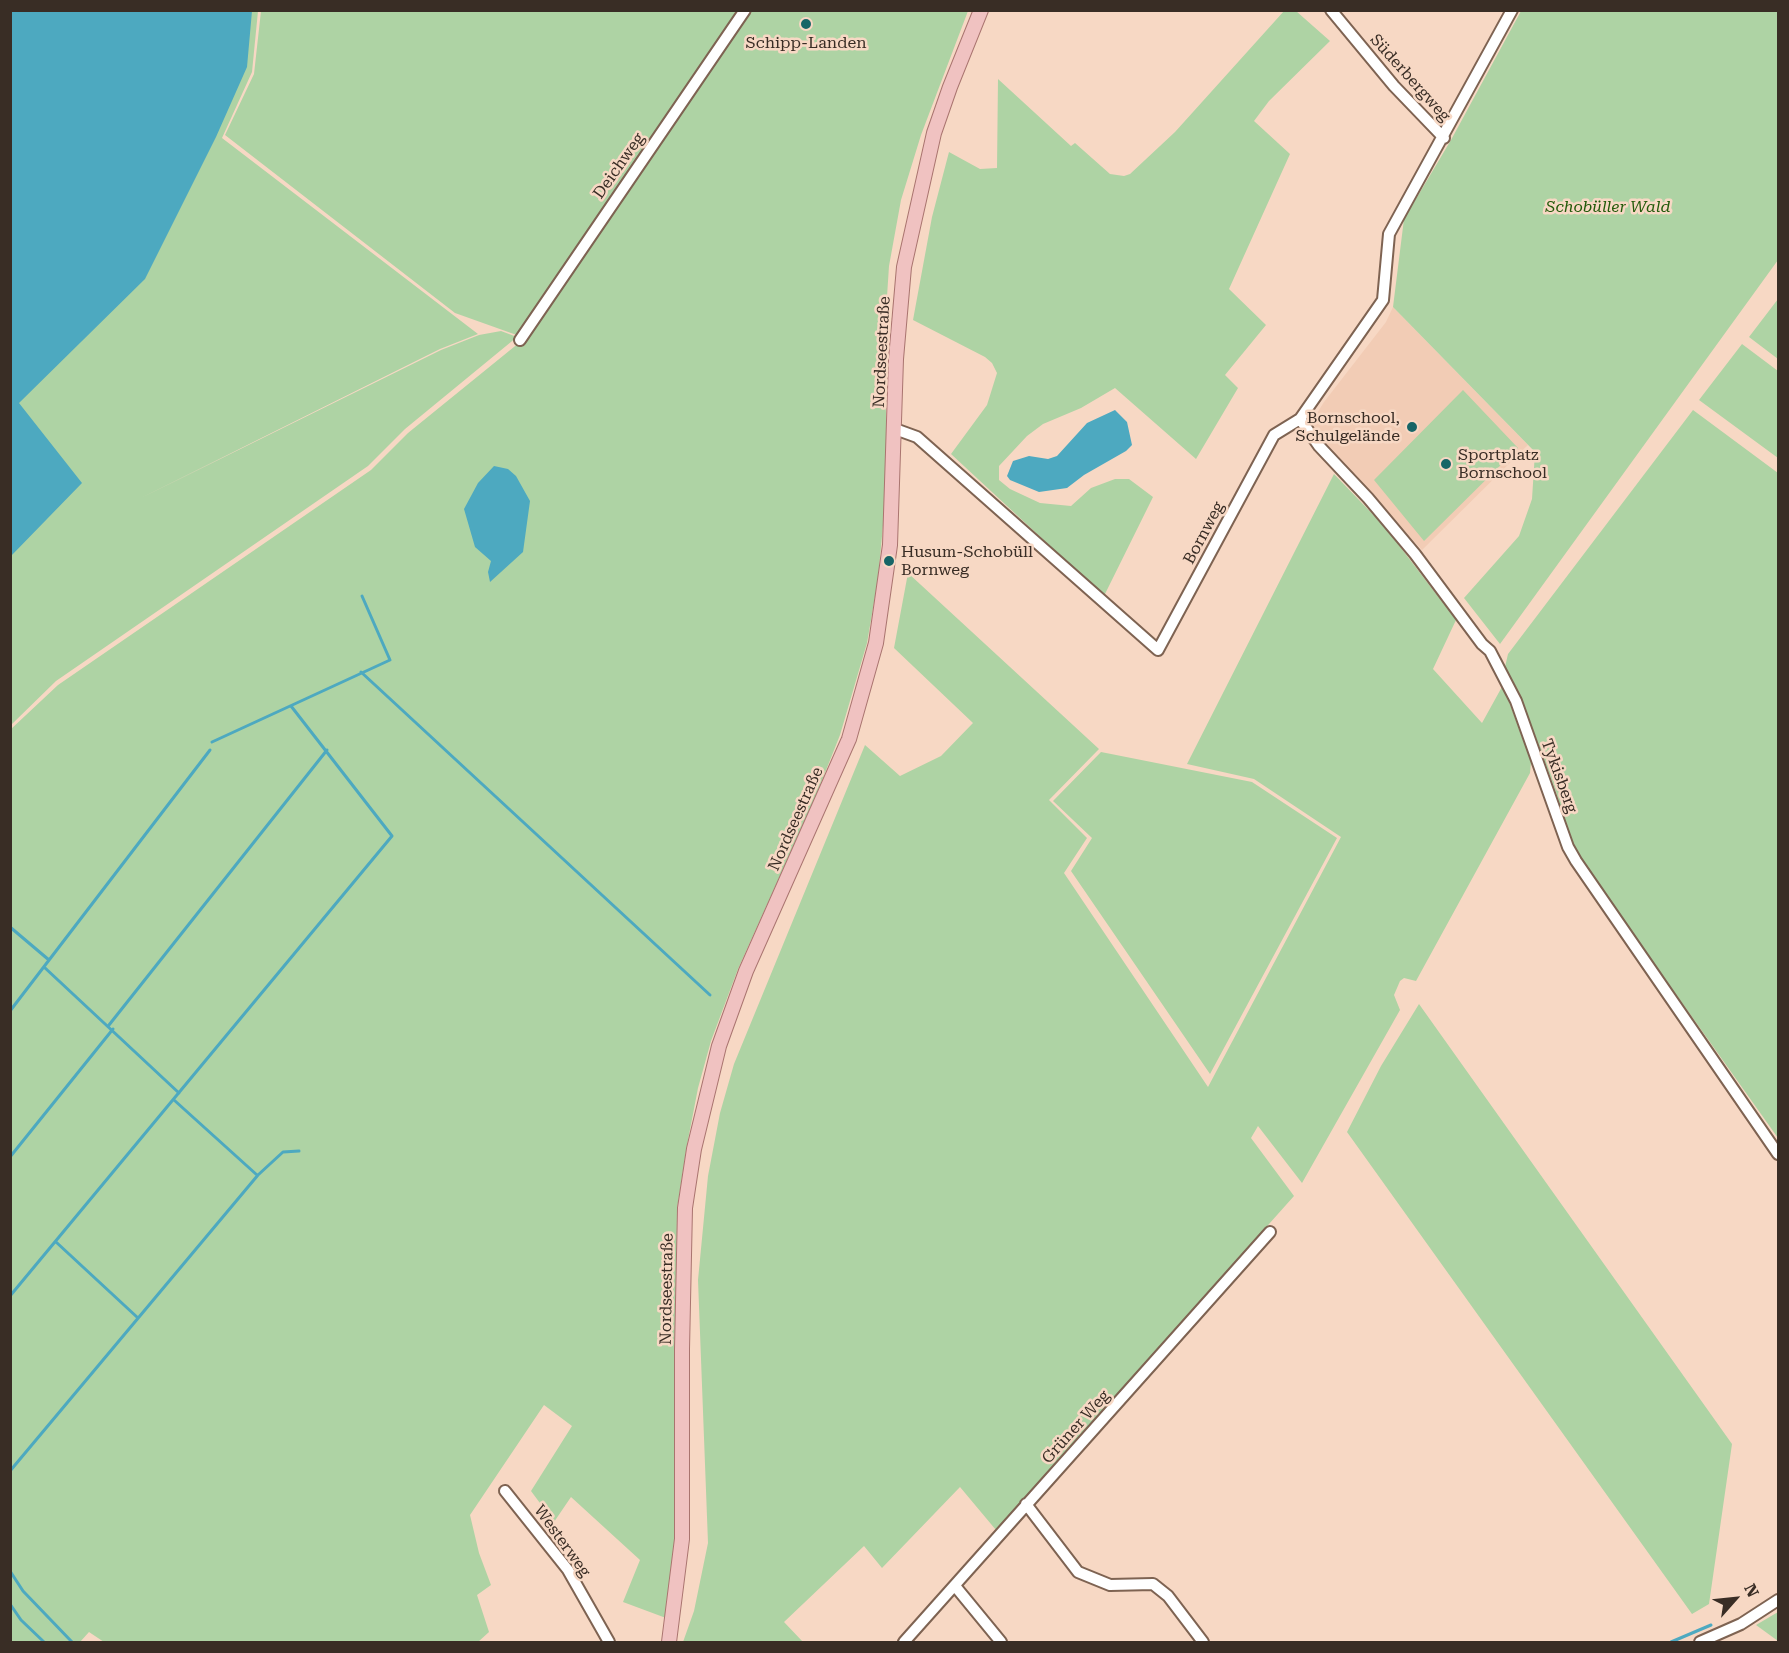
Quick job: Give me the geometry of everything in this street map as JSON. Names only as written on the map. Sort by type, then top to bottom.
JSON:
[{"type":"main road","name":"Nordseestraße","points":[[669,1642],[682,1539],[685,1208],[694,1149],[719,1046],[746,971],[849,739],[876,643],[889,561],[898,323],[910,233],[934,133],[981,10]]},
{"type":"street","name":"Deichweg","points":[[520,340],[621,188],[745,10]]},
{"type":"street","name":"Süderbergweg","points":[[1331,10],[1394,86],[1444,138]]},
{"type":"street","name":"Bornweg","points":[[894,429],[917,437],[1158,650],[1274,435],[1300,419],[1383,300],[1389,234],[1444,138],[1512,10]]},
{"type":"street","name":"Tykisberg","points":[[1300,419],[1319,446],[1368,498],[1415,554],[1482,644],[1490,651],[1516,701],[1568,847],[1576,861],[1779,1154]]},
{"type":"street","name":"Grüner Weg","points":[[904,1642],[1270,1232]]},
{"type":"street","name":"Westerweg","points":[[506,1491],[568,1570],[609,1642]]},
{"type":"street","points":[[1026,1504],[1078,1572],[1110,1585],[1153,1584],[1168,1596],[1203,1642]]},
{"type":"street","points":[[955,1586],[1001,1642]]},
{"type":"street","points":[[1700,1642],[1740,1624],[1779,1600]]},
{"type":"shaded area","name":"Bornschool, Schulgelände","points":[[1393,307],[1528,445],[1422,550],[1325,446],[1314,432],[1311,423],[1324,402],[1386,322]]},
{"type":"green space","points":[[11,11],[258,11],[252,72],[222,138],[478,334],[440,349],[139,499],[441,350],[479,335],[501,331],[517,337],[405,429],[368,466],[56,681],[11,725]]},
{"type":"green space","points":[[261,11],[968,11],[921,135],[901,200],[889,266],[882,373],[886,412],[886,493],[878,579],[867,643],[840,735],[815,798],[738,969],[711,1041],[698,1088],[687,1145],[677,1209],[675,1523],[673,1575],[666,1618],[623,1602],[640,1560],[571,1497],[554,1522],[531,1491],[572,1426],[544,1405],[470,1515],[479,1553],[491,1585],[477,1595],[489,1632],[478,1642],[104,1642],[89,1632],[80,1642],[11,1642],[10,730],[58,685],[371,470],[408,433],[525,338],[455,313],[225,135],[254,74]]},
{"type":"green space","points":[[1284,11],[1296,11],[1330,41],[1269,101],[1254,121],[1290,154],[1229,289],[1266,325],[1225,375],[1238,388],[1196,459],[1115,388],[1081,408],[1043,424],[1027,436],[999,466],[999,480],[1010,489],[1040,503],[1071,506],[1091,488],[1115,479],[1129,479],[1153,497],[1104,596],[951,454],[987,405],[997,373],[992,363],[985,357],[913,320],[932,217],[949,152],[980,169],[997,168],[998,79],[1071,146],[1075,143],[1110,174],[1124,176],[1130,174],[1175,132]]},
{"type":"green space","name":"Schobüller Wald","points":[[1521,11],[1778,11],[1778,260],[1500,644],[1464,598],[1519,536],[1532,499],[1535,452],[1393,307],[1404,219],[1451,140]]},
{"type":"green space","points":[[1778,299],[1778,359],[1749,337]]},
{"type":"green space","points":[[1742,344],[1778,371],[1778,458],[1699,400]]},
{"type":"green space","name":"Sportplatz Bornschool","points":[[1463,390],[1518,448],[1424,541],[1374,480]]},
{"type":"green space","points":[[1693,410],[1778,473],[1778,1138],[1582,862],[1572,843],[1519,692],[1505,667],[1508,654]]},
{"type":"green space","points":[[1334,474],[1385,527],[1456,620],[1433,669],[1482,723],[1503,685],[1531,762],[1530,773],[1416,981],[1404,978],[1400,981],[1394,995],[1400,1010],[1302,1183],[1258,1126],[1251,1138],[1294,1196],[996,1530],[960,1487],[882,1568],[864,1546],[784,1622],[803,1642],[683,1642],[694,1611],[708,1543],[698,1280],[708,1176],[720,1113],[734,1064],[865,745],[900,776],[941,756],[973,723],[894,648],[908,573],[1099,749],[1049,800],[1087,838],[1064,873],[1208,1087],[1341,837],[1254,779],[1187,764]]},
{"type":"green space","points":[[1101,752],[1252,782],[1337,838],[1210,1074],[1071,871],[1092,838],[1053,801]]},
{"type":"green space","points":[[1419,1004],[1732,1444],[1709,1604],[1692,1614],[1347,1132],[1381,1066]]},
{"type":"green space","points":[[1778,1612],[1778,1641],[1756,1625]]},
{"type":"water","points":[[11,10],[252,11],[247,67],[216,137],[145,279],[19,403],[82,483],[11,556]]},
{"type":"water","points":[[1115,410],[1127,422],[1132,445],[1067,488],[1039,492],[1010,480],[1007,476],[1013,461],[1029,456],[1048,459],[1057,456],[1087,423]]},
{"type":"water","points":[[494,466],[508,469],[516,476],[530,501],[523,552],[490,582],[488,572],[491,561],[475,547],[464,509],[478,483]]},
{"type":"waterway","points":[[212,742],[390,660],[362,596]]},
{"type":"waterway","points":[[361,672],[710,995]]},
{"type":"waterway","points":[[10,1296],[392,836],[291,706]]},
{"type":"waterway","points":[[10,1011],[210,750]]},
{"type":"waterway","points":[[109,1025],[327,750]]},
{"type":"waterway","points":[[10,927],[49,960]]},
{"type":"waterway","points":[[44,967],[179,1093]]},
{"type":"waterway","points":[[10,1157],[113,1029]]},
{"type":"waterway","points":[[174,1100],[257,1175]]},
{"type":"waterway","points":[[10,1471],[258,1175],[283,1152],[299,1151]]},
{"type":"waterway","points":[[56,1242],[138,1318]]},
{"type":"waterway","points":[[10,1571],[23,1591],[72,1642]]},
{"type":"waterway","points":[[10,1604],[21,1620],[44,1642]]},
{"type":"waterway","points":[[1671,1642],[1711,1625]]},
{"type":"place","name":"Schipp-Landen","points":[[806,24]]},
{"type":"place","name":"Bornschool, Schulgelände","points":[[1412,427]]},
{"type":"place","name":"Sportplatz Bornschool","points":[[1446,464]]},
{"type":"place","name":"Husum-Schobüll Bornweg","points":[[889,561]]}]
